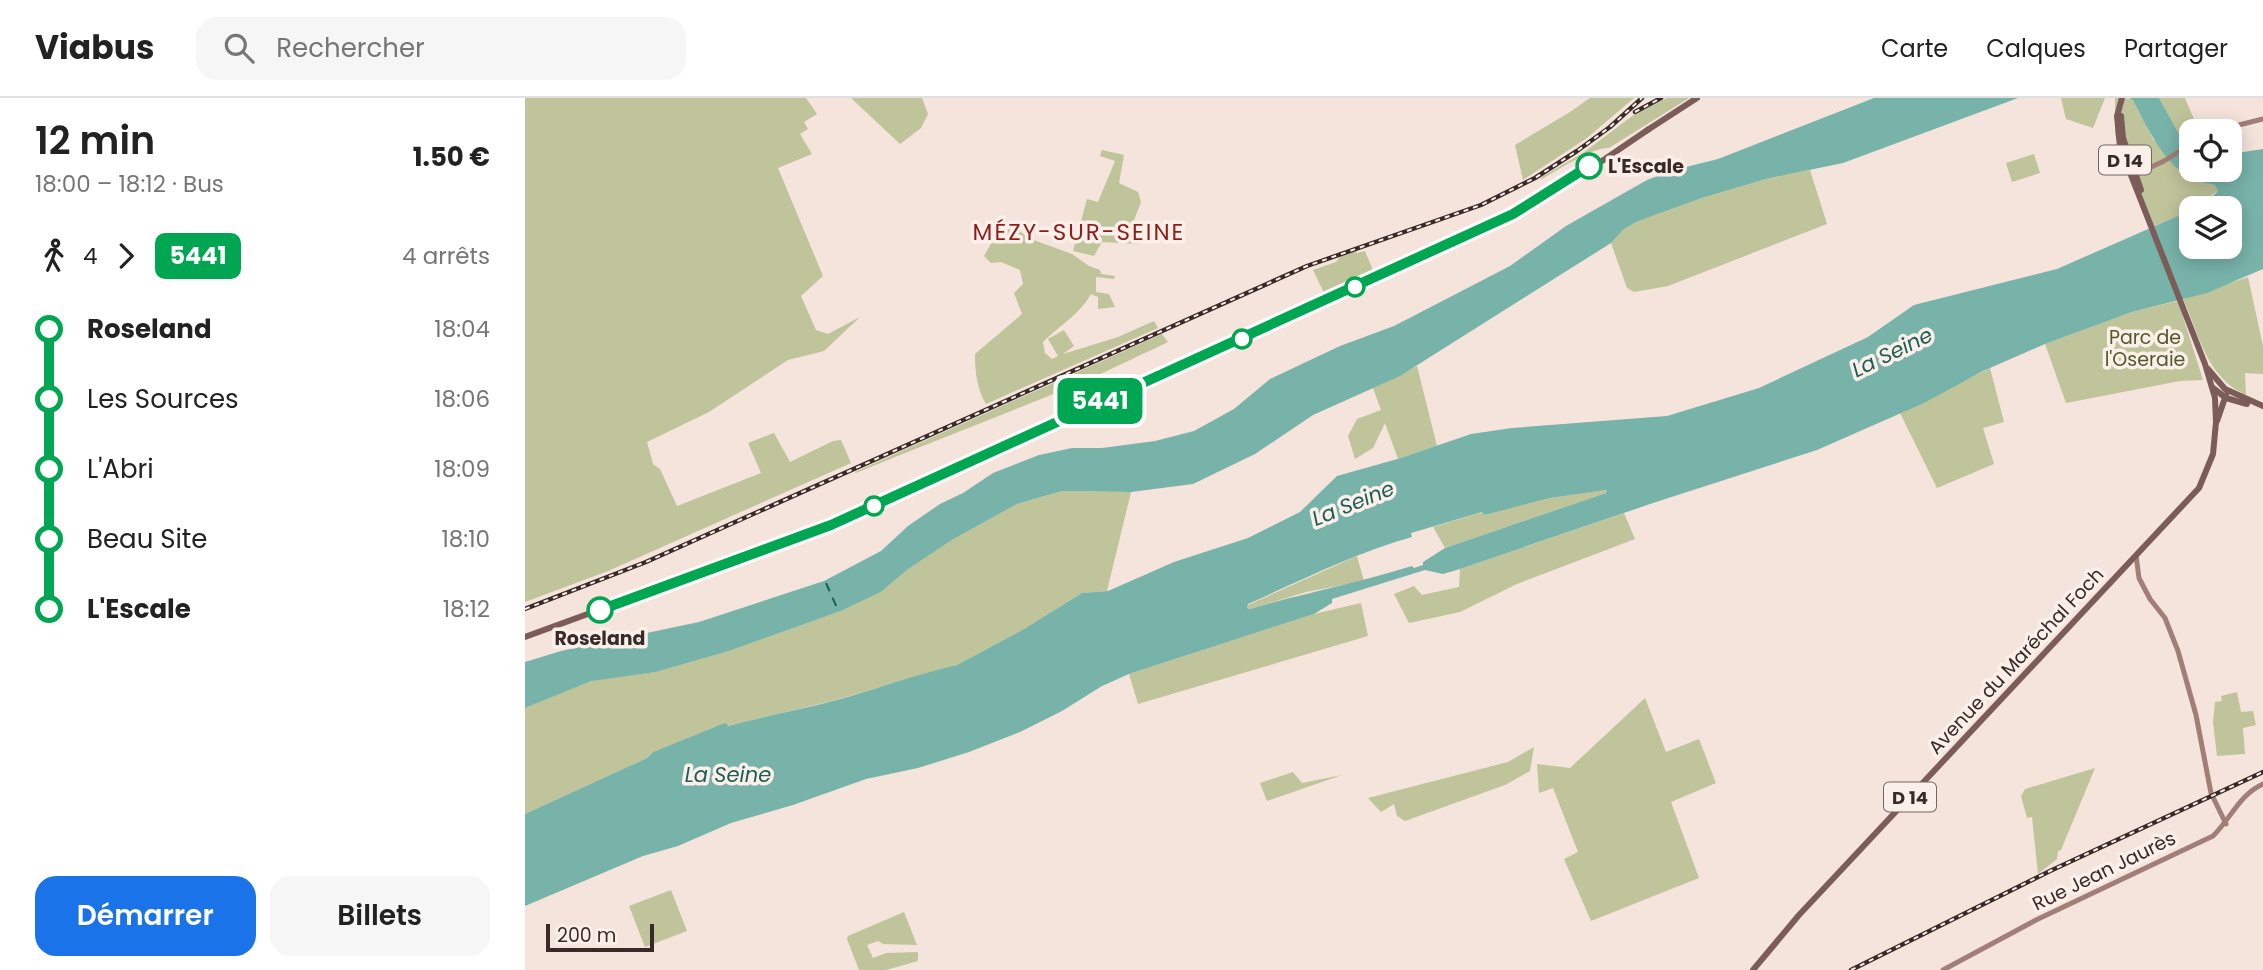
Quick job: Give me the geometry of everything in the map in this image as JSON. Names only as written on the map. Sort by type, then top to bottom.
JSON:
[{"type":"main road","points":[[525,638],[822,532],[1190,365],[1513,214],[1622,148],[1697,98]]},
{"type":"main road","name":"D 14","points":[[2122,98],[2122,130],[2134,175],[2216,396],[2216,422]]},
{"type":"main road","name":"D 14","points":[[2205,365],[2225,389],[2226,398],[2216,422]]},
{"type":"main road","points":[[2216,396],[2225,389],[2263,408]]},
{"type":"main road","points":[[2216,396],[2263,408]]},
{"type":"main road","points":[[2223,407],[2237,401]]},
{"type":"main road","name":"Avenue du Maréchal Foch","points":[[1753,970],[1799,915],[2203,482],[2213,454],[2216,422]]},
{"type":"street","points":[[2242,124],[2263,119]]},
{"type":"street","points":[[2134,175],[2179,152]]},
{"type":"street","points":[[2136,555],[2139,578],[2171,631],[2193,702],[2211,793],[2226,824]]},
{"type":"street","name":"Rue Jean Jaurès","points":[[1943,970],[2036,920],[2213,836],[2226,824],[2247,792],[2263,783]]},
{"type":"green space","points":[[525,98],[806,98],[817,114],[804,122],[808,129],[800,134],[812,154],[778,168],[823,276],[801,296],[816,330],[828,334],[860,317],[824,351],[788,360],[709,412],[647,442],[653,464],[660,469],[677,506],[761,473],[748,443],[774,433],[790,462],[833,441],[841,440],[851,463],[608,571],[525,602]]},
{"type":"green space","points":[[851,98],[922,98],[928,114],[921,128],[900,144]]},
{"type":"green space","points":[[1590,98],[1634,98],[1587,138],[1523,180],[1515,145]]},
{"type":"green space","points":[[1667,98],[1689,98],[1609,148],[1584,155],[1540,180],[1583,153],[1632,116]]},
{"type":"green space","points":[[2061,98],[2105,98],[2093,128],[2066,119]]},
{"type":"green space","points":[[2115,98],[2133,99],[2153,139],[2179,166],[2179,182],[2204,182],[2215,185],[2218,191],[2210,196],[2179,196],[2179,215],[2150,228],[2124,167],[2115,133]]},
{"type":"green space","points":[[2159,98],[2185,98],[2194,119],[2179,119],[2178,132]]},
{"type":"green space","points":[[1102,150],[1124,155],[1119,183],[1138,192],[1141,202],[1131,228],[1143,235],[1138,244],[1102,242],[1094,256],[1073,251],[1087,199],[1098,202],[1115,161],[1100,156]]},
{"type":"green space","points":[[2034,154],[2040,173],[2012,182],[2006,163]]},
{"type":"green space","points":[[1810,170],[1827,224],[1668,286],[1634,292],[1627,288],[1611,243],[1623,230],[1636,222],[1702,198],[1766,179]]},
{"type":"green space","points":[[1005,219],[1028,238],[1072,254],[1100,270],[1101,274],[1115,276],[1114,279],[1096,277],[1096,292],[1109,294],[1115,307],[1098,309],[1098,297],[1091,294],[1075,314],[1043,342],[1045,353],[1052,359],[1058,356],[1048,339],[1064,330],[1074,346],[1063,354],[1118,337],[1154,321],[1158,328],[986,404],[977,380],[975,354],[1022,314],[1014,293],[1023,284],[1020,270],[1001,262],[991,263],[984,256]]},
{"type":"green space","points":[[1355,250],[1357,253],[1365,251],[1374,273],[1324,293],[1313,270],[1336,262],[1342,254]]},
{"type":"green space","points":[[2248,277],[2263,346],[2263,374],[2245,373],[2246,395],[2222,378],[2213,366],[2183,299]]},
{"type":"green space","name":"Parc de l'Oseraie","points":[[2178,301],[2203,380],[2180,381],[2066,403],[2045,344],[2132,312]]},
{"type":"green space","points":[[1162,334],[1168,342],[1092,378],[855,472]]},
{"type":"green space","points":[[1417,366],[1437,446],[1398,459],[1385,423],[1373,448],[1355,459],[1348,436],[1357,419],[1381,410],[1373,388]]},
{"type":"green space","points":[[1990,368],[2004,422],[1983,428],[1994,464],[1937,488],[1900,413]]},
{"type":"green space","points":[[1605,490],[1606,493],[1445,548],[1433,527],[1483,512],[1485,515],[1550,498]]},
{"type":"green space","points":[[1062,491],[1131,492],[1107,591],[1082,593],[1024,629],[957,665],[832,701],[727,726],[717,726],[653,752],[647,758],[525,814],[525,708],[591,680],[656,672],[729,651],[841,611],[881,592],[907,570],[952,540],[1017,504]]},
{"type":"green space","points":[[1624,513],[1635,539],[1517,584],[1460,612],[1409,623],[1394,594],[1414,586],[1422,595],[1459,587],[1460,569]]},
{"type":"green space","points":[[1357,556],[1364,581],[1306,592],[1247,608],[1248,605]]},
{"type":"green space","points":[[1361,603],[1368,636],[1138,704],[1129,674],[1314,614]]},
{"type":"green space","points":[[2237,692],[2241,712],[2253,711],[2256,725],[2243,728],[2245,754],[2217,756],[2213,722],[2215,702],[2222,701],[2221,696]]},
{"type":"green space","points":[[1645,698],[1666,752],[1699,739],[1716,783],[1671,802],[1699,878],[1591,921],[1564,859],[1578,852],[1553,788],[1539,793],[1537,764],[1570,768]]},
{"type":"green space","points":[[1534,747],[1530,771],[1505,785],[1405,821],[1397,816],[1394,804],[1381,812],[1368,798],[1508,762]]},
{"type":"green space","points":[[2095,768],[2061,850],[2058,851],[2057,859],[2038,874],[2032,817],[2027,818],[2021,796],[2025,789]]},
{"type":"green space","points":[[1293,772],[1302,783],[1342,775],[1267,801],[1260,783]]},
{"type":"green space","points":[[671,890],[687,931],[645,947],[629,906]]},
{"type":"green space","points":[[904,912],[917,945],[883,944],[878,941],[867,945],[873,958],[886,953],[918,952],[918,961],[886,970],[859,970],[848,936]]},
{"type":"water","points":[[1874,98],[2018,98],[1843,163],[1766,179],[1636,222],[1623,230],[1611,243],[1400,376],[1313,415],[1255,454],[1193,484],[1131,492],[1062,491],[1017,504],[952,540],[907,570],[881,592],[841,611],[729,651],[656,672],[591,681],[525,708],[525,662],[561,651],[699,622],[824,581],[881,551],[908,526],[940,504],[963,493],[993,473],[1039,455],[1072,448],[1102,448],[1155,441],[1194,431],[1234,409],[1270,379],[1340,346],[1394,326],[1510,266],[1566,226],[1647,180],[1718,159]]},
{"type":"water","name":"La Seine","points":[[2129,98],[2159,98],[2179,133],[2179,170],[2165,155],[2133,100]]},
{"type":"water","name":"La Seine","points":[[2263,149],[2263,269],[2207,293],[2132,312],[2045,344],[1983,371],[1924,403],[1817,450],[1460,569],[1443,574],[1425,570],[1332,599],[1332,603],[1314,614],[1129,674],[1020,732],[969,752],[918,768],[866,779],[731,823],[678,846],[643,856],[525,906],[525,814],[647,758],[653,752],[726,723],[728,726],[833,701],[957,665],[1024,629],[1082,593],[1108,591],[1174,562],[1248,538],[1300,512],[1337,476],[1471,434],[1512,428],[1667,416],[1759,388],[1868,337],[1914,305],[2057,269],[2179,215],[2179,259],[2242,259],[2242,196],[2212,196],[2218,191],[2215,185],[2204,182],[2242,182],[2242,152]],"holes":[[[1606,490],[1606,493],[1445,548],[1423,562],[1423,565],[1414,568],[1412,566],[1247,608],[1248,604],[1329,568],[1412,537],[1411,533],[1482,512],[1485,515],[1550,498]]]},
{"type":"ferry route","points":[[826,583],[838,610]]},
{"type":"railway","points":[[525,609],[646,562],[1307,266],[1481,205],[1535,178],[1577,151],[1610,127],[1642,98]]},
{"type":"railway","points":[[1635,112],[1661,98]]},
{"type":"railway","points":[[1851,970],[2050,871],[2263,772]]},
{"type":"bus line","name":"5441","points":[[600,610],[840,522],[1513,214],[1589,166]]},
{"type":"place","name":"L'Escale","points":[[1589,166]]},
{"type":"place","name":"Roseland","points":[[600,610]]},
{"type":"district","name":"MÉZY-SUR-SEINE","points":[[1079,232]]}]
